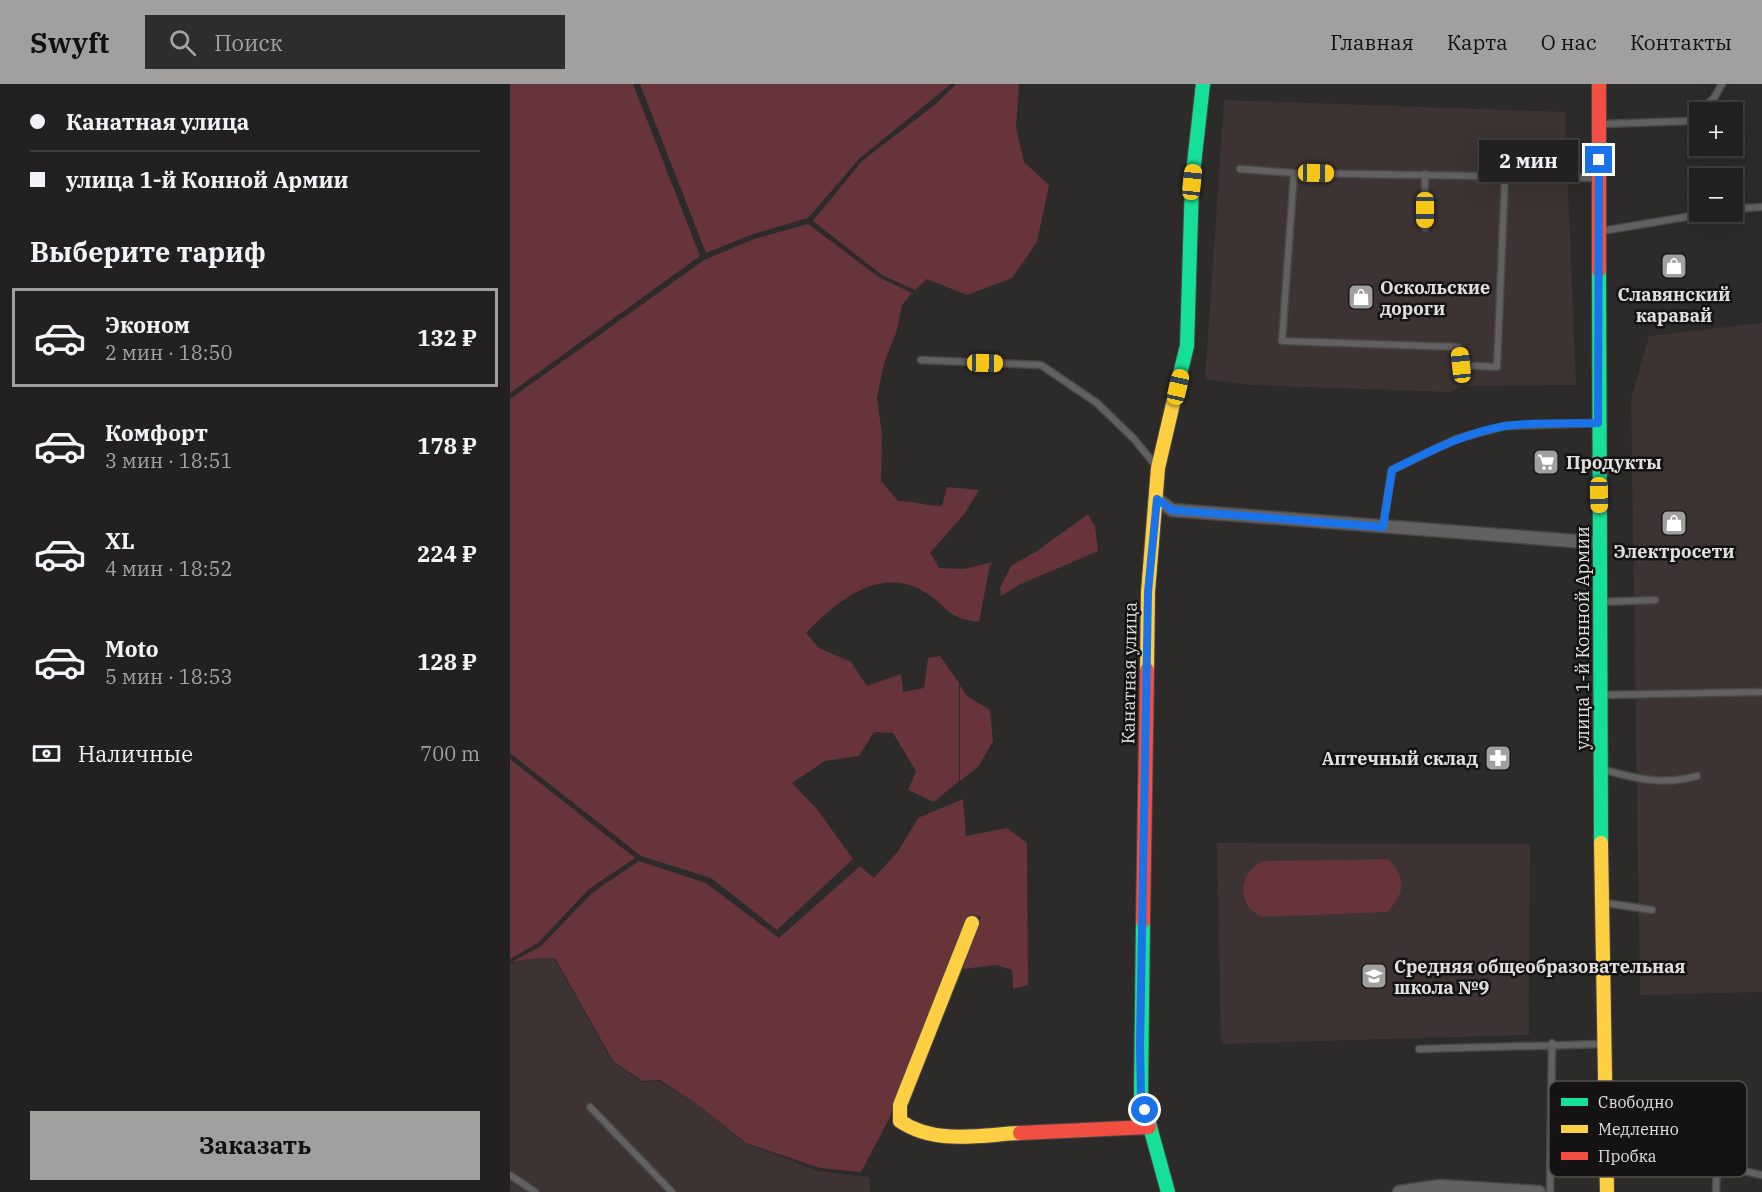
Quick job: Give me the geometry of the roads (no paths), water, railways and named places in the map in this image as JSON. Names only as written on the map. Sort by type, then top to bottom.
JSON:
[{"type":"street","name":"Канатная улица","points":[[1168,1192],[1141,1094],[1148,592],[1158,468],[1187,346],[1192,182],[1203,84]]},
{"type":"street","name":"улица 1-й Конной Армии","points":[[1599,84],[1600,769],[1605,1081]]},
{"type":"street","points":[[1157,499],[1172,510],[1600,543]]},
{"type":"street","points":[[972,923],[900,1105],[900,1121],[915,1131],[945,1137],[1149,1127]]},
{"type":"street","points":[[1399,1192],[1440,1185],[1539,1192]]},
{"type":"lane","points":[[1599,124],[1689,121],[1714,98],[1722,84]]},
{"type":"lane","points":[[1240,169],[1599,178]]},
{"type":"lane","points":[[1294,172],[1282,341],[1459,347],[1461,365],[1497,367],[1505,176]]},
{"type":"lane","points":[[1425,174],[1425,228]]},
{"type":"lane","points":[[1743,208],[1762,207]]},
{"type":"lane","points":[[1599,232],[1689,216]]},
{"type":"lane","points":[[921,360],[1041,365],[1097,403],[1134,439],[1158,468]]},
{"type":"lane","points":[[1383,527],[1392,470],[1455,439],[1505,426],[1598,423]]},
{"type":"lane","points":[[1601,602],[1654,600]]},
{"type":"lane","points":[[1601,695],[1754,692],[1762,694]]},
{"type":"lane","points":[[1600,769],[1654,781],[1680,781],[1697,776]]},
{"type":"lane","points":[[1602,903],[1652,910]]},
{"type":"lane","points":[[1419,1049],[1552,1043],[1604,1044]]},
{"type":"lane","points":[[1551,1081],[1552,1043]]},
{"type":"lane","points":[[590,1107],[672,1192]]},
{"type":"lane","points":[[1747,1172],[1762,1175]]},
{"type":"lane","points":[[510,1175],[535,1192]]},
{"type":"lane","points":[[1550,1177],[1550,1192]]},
{"type":"lane","points":[[1716,1192],[1717,1177]]},
{"type":"place","name":"Славянский каравай","points":[[1674,266]]},
{"type":"place","name":"Оскольские дороги","points":[[1361,297]]},
{"type":"place","name":"Продукты","points":[[1546,462]]},
{"type":"place","name":"Электросети","points":[[1674,523]]},
{"type":"place","name":"Аптечный склад","points":[[1498,758]]},
{"type":"place","name":"Средняя общеобразовательная школа №9","points":[[1374,976]]}]
